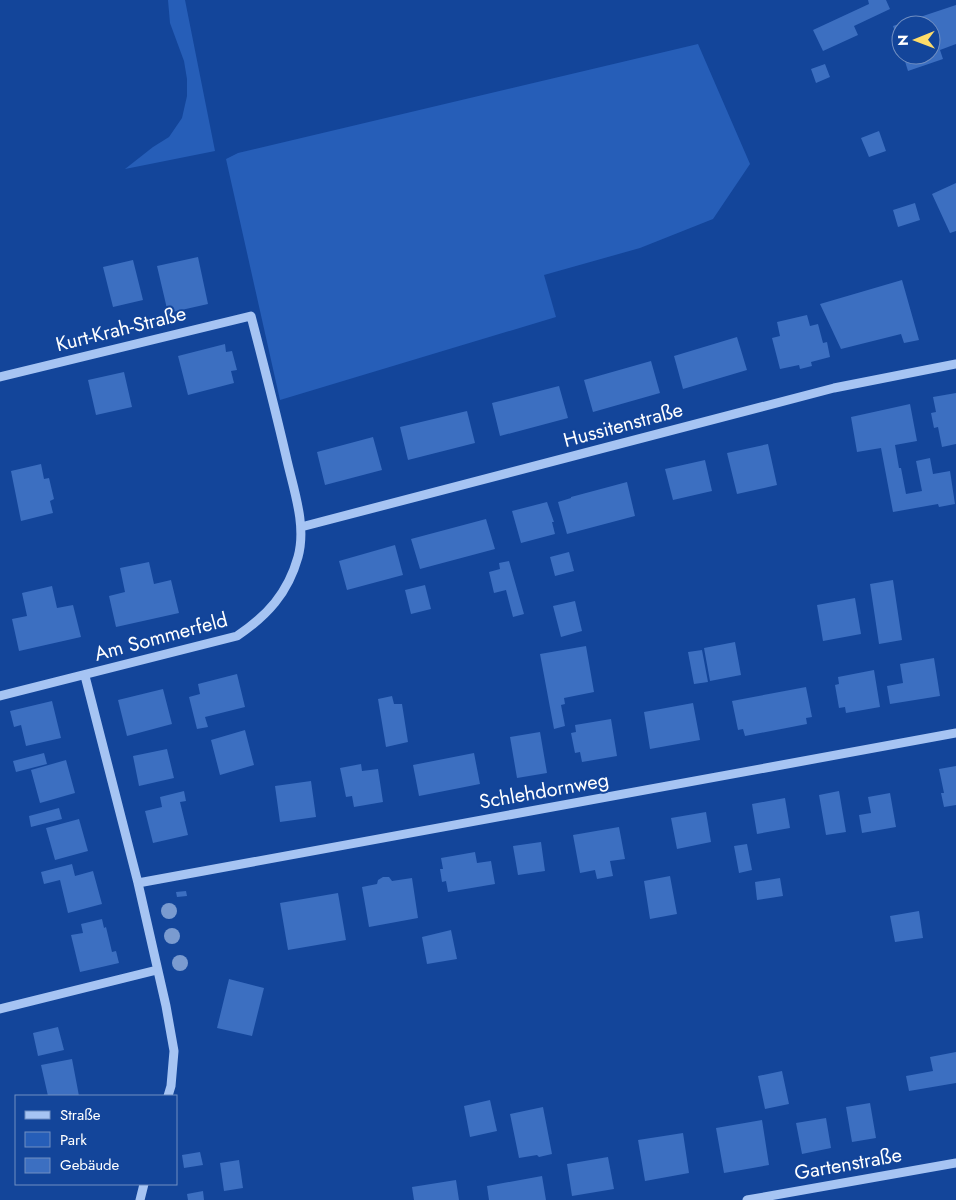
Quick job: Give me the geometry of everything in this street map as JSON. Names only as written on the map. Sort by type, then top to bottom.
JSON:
[{"type":"street","name":"Kurt-Krah-Straße","points":[[0,376],[251,316]]},
{"type":"street","name":"Am Sommerfeld","points":[[168,1095],[174,1052],[166,1006],[138,883],[85,676],[237,636],[256,623],[274,605],[288,584],[298,556],[301,527],[274,404],[251,316]]},
{"type":"street","name":"Hussitenstraße","points":[[301,527],[834,388],[956,364]]},
{"type":"street","points":[[0,696],[85,676]]},
{"type":"street","name":"Schlehdornweg","points":[[138,883],[956,733]]},
{"type":"street","points":[[0,1008],[157,970]]},
{"type":"street","name":"Gartenstraße","points":[[747,1200],[956,1162]]},
{"type":"street","points":[[140,1200],[144,1185]]},
{"type":"green space","points":[[168,0],[185,0],[215,151],[125,169],[169,137],[182,118],[187,96],[187,79],[184,61],[170,23]]},
{"type":"green space","points":[[698,44],[750,164],[713,219],[640,248],[544,275],[556,317],[280,400],[226,159],[238,153]]},
{"type":"building","points":[[868,0],[886,0],[890,9],[854,26],[858,35],[823,51],[813,30],[869,4]]},
{"type":"building","points":[[956,5],[956,44],[941,50],[941,15],[926,15]]},
{"type":"building","points":[[825,64],[830,77],[816,83],[811,69]]},
{"type":"building","points":[[906,65],[926,65],[908,71]]},
{"type":"building","points":[[879,131],[886,151],[869,157],[861,138]]},
{"type":"building","points":[[956,183],[956,231],[950,233],[932,194]]},
{"type":"building","points":[[915,203],[920,220],[898,227],[893,210]]},
{"type":"building","points":[[198,257],[208,304],[168,313],[157,266]]},
{"type":"building","points":[[133,260],[143,300],[113,307],[103,267]]},
{"type":"building","points":[[902,280],[919,340],[904,343],[901,334],[841,349],[820,304]]},
{"type":"building","points":[[807,315],[810,326],[818,324],[823,343],[827,342],[830,357],[811,362],[812,366],[800,369],[799,365],[780,369],[772,338],[780,336],[777,322]]},
{"type":"building","points":[[737,337],[747,370],[683,389],[674,356]]},
{"type":"building","points":[[225,344],[226,352],[232,351],[237,370],[231,371],[234,383],[188,395],[178,356]]},
{"type":"building","points":[[651,361],[660,393],[593,412],[584,380]]},
{"type":"building","points":[[124,372],[132,407],[96,415],[88,380]]},
{"type":"building","points":[[559,386],[568,418],[500,436],[492,403]]},
{"type":"building","points":[[956,393],[956,444],[942,447],[938,427],[934,428],[931,413],[936,412],[933,397]]},
{"type":"building","points":[[910,404],[917,441],[895,445],[906,494],[922,491],[916,461],[930,458],[933,474],[950,471],[955,504],[939,507],[938,504],[893,512],[881,448],[857,452],[851,417]]},
{"type":"building","points":[[467,411],[475,443],[408,460],[400,427]]},
{"type":"building","points":[[373,437],[382,470],[325,485],[317,452]]},
{"type":"building","points":[[768,444],[777,485],[737,494],[727,453]]},
{"type":"building","points":[[705,460],[712,491],[673,500],[665,469]]},
{"type":"building","points":[[41,464],[44,479],[49,478],[54,499],[50,501],[53,513],[21,521],[11,471]]},
{"type":"building","points":[[627,482],[635,516],[567,534],[558,502]]},
{"type":"building","points":[[547,502],[554,522],[552,522],[555,534],[521,543],[512,511]]},
{"type":"building","points":[[486,519],[495,549],[420,569],[411,539]]},
{"type":"building","points":[[395,545],[403,575],[347,590],[339,561]]},
{"type":"building","points":[[569,552],[574,571],[555,576],[550,557]]},
{"type":"building","points":[[509,561],[524,614],[513,617],[506,590],[494,593],[489,572],[500,569],[499,563]]},
{"type":"building","points":[[149,562],[154,584],[171,580],[179,613],[116,627],[109,596],[125,592],[120,568]]},
{"type":"building","points":[[893,580],[902,640],[879,644],[870,584]]},
{"type":"building","points":[[425,585],[431,609],[411,614],[405,590]]},
{"type":"building","points":[[52,586],[57,608],[73,605],[81,637],[19,651],[12,619],[27,616],[22,593]]},
{"type":"building","points":[[855,598],[861,634],[823,641],[817,605]]},
{"type":"building","points":[[575,601],[582,631],[561,637],[553,606]]},
{"type":"building","points":[[735,642],[741,675],[710,681],[704,648]]},
{"type":"building","points":[[586,646],[594,692],[564,698],[565,704],[561,705],[565,726],[554,729],[540,654]]},
{"type":"building","points":[[702,650],[708,682],[694,684],[688,652]]},
{"type":"building","points":[[934,658],[940,696],[890,704],[887,686],[903,683],[900,664]]},
{"type":"building","points":[[874,670],[880,707],[846,713],[845,707],[839,708],[835,685],[839,684],[838,677]]},
{"type":"building","points":[[237,674],[245,707],[205,717],[208,727],[197,729],[189,697],[200,694],[198,684]]},
{"type":"building","points":[[806,687],[812,717],[806,718],[807,724],[745,736],[743,729],[738,730],[732,701]]},
{"type":"building","points":[[163,689],[172,724],[127,736],[118,700]]},
{"type":"building","points":[[392,696],[394,704],[402,704],[408,742],[386,747],[378,699]]},
{"type":"building","points":[[52,701],[61,738],[26,746],[21,725],[14,727],[10,711]]},
{"type":"building","points":[[693,703],[700,740],[650,749],[644,712]]},
{"type":"building","points":[[611,719],[617,756],[582,762],[580,752],[575,753],[571,733],[576,732],[575,725]]},
{"type":"building","points":[[245,730],[254,765],[220,775],[211,740]]},
{"type":"building","points":[[540,732],[547,773],[517,778],[510,737]]},
{"type":"building","points":[[167,749],[174,778],[139,786],[133,756]]},
{"type":"building","points":[[44,753],[47,764],[16,772],[13,761]]},
{"type":"building","points":[[474,753],[480,784],[419,796],[413,765]]},
{"type":"building","points":[[66,760],[75,793],[40,803],[31,770]]},
{"type":"building","points":[[361,764],[362,771],[378,769],[383,802],[354,807],[352,796],[346,797],[340,768]]},
{"type":"building","points":[[956,766],[956,805],[944,807],[941,793],[944,793],[939,769]]},
{"type":"building","points":[[311,781],[316,817],[280,822],[275,786]]},
{"type":"building","points":[[184,791],[186,801],[180,802],[188,835],[153,843],[145,811],[162,807],[160,797]]},
{"type":"building","points":[[839,791],[846,832],[826,835],[819,795]]},
{"type":"building","points":[[890,793],[896,827],[862,833],[859,815],[871,813],[868,797]]},
{"type":"building","points":[[785,798],[790,828],[757,834],[752,804]]},
{"type":"building","points":[[59,808],[62,819],[31,827],[29,816]]},
{"type":"building","points":[[706,812],[711,842],[677,849],[671,818]]},
{"type":"building","points":[[79,819],[88,851],[55,860],[46,828]]},
{"type":"building","points":[[619,827],[625,859],[610,861],[613,876],[597,879],[595,870],[580,873],[573,835]]},
{"type":"building","points":[[541,842],[545,871],[518,875],[513,846]]},
{"type":"building","points":[[747,844],[752,870],[739,873],[734,846]]},
{"type":"building","points":[[475,852],[477,863],[491,861],[495,884],[448,892],[446,881],[442,882],[440,869],[443,869],[441,858]]},
{"type":"building","points":[[72,864],[75,876],[93,871],[102,904],[68,913],[60,880],[44,884],[41,872]]},
{"type":"building","points":[[670,876],[677,914],[650,919],[644,881]]},
{"type":"building","points":[[383,877],[389,877],[392,881],[412,878],[418,918],[369,927],[362,887],[377,884],[378,880]]},
{"type":"building","points":[[780,878],[783,896],[757,900],[755,882]]},
{"type":"building","points":[[186,891],[187,896],[177,897],[176,892]]},
{"type":"building","points":[[338,893],[346,940],[288,950],[280,903]]},
{"type":"building","points":[[919,911],[923,938],[895,942],[890,916]]},
{"type":"building","points":[[102,919],[104,928],[106,927],[112,952],[116,951],[119,963],[80,972],[71,935],[83,933],[81,924]]},
{"type":"building","points":[[451,930],[457,959],[427,964],[422,937]]},
{"type":"building","points":[[229,979],[264,988],[252,1036],[217,1028]]},
{"type":"building","points":[[58,1027],[64,1050],[38,1056],[33,1033]]},
{"type":"building","points":[[956,1052],[956,1083],[909,1091],[906,1076],[933,1071],[930,1057]]},
{"type":"building","points":[[72,1059],[79,1095],[48,1095],[41,1065]]},
{"type":"building","points":[[782,1071],[789,1104],[765,1109],[758,1076]]},
{"type":"building","points":[[490,1100],[497,1131],[470,1137],[464,1106]]},
{"type":"building","points":[[870,1103],[876,1138],[852,1142],[846,1107]]},
{"type":"building","points":[[543,1107],[552,1154],[519,1158],[510,1114]]},
{"type":"building","points":[[826,1118],[831,1148],[802,1154],[796,1123]]},
{"type":"building","points":[[762,1120],[769,1165],[724,1173],[716,1128]]},
{"type":"building","points":[[683,1133],[689,1173],[645,1181],[638,1140]]},
{"type":"building","points":[[200,1152],[203,1165],[184,1168],[182,1155]]},
{"type":"building","points":[[608,1157],[614,1189],[572,1196],[567,1164]]},
{"type":"building","points":[[239,1160],[243,1188],[224,1191],[220,1163]]},
{"type":"building","points":[[542,1176],[546,1200],[489,1200],[487,1186]]},
{"type":"building","points":[[456,1180],[459,1200],[414,1200],[412,1187]]},
{"type":"building","points":[[203,1191],[204,1200],[188,1200],[187,1194]]}]
